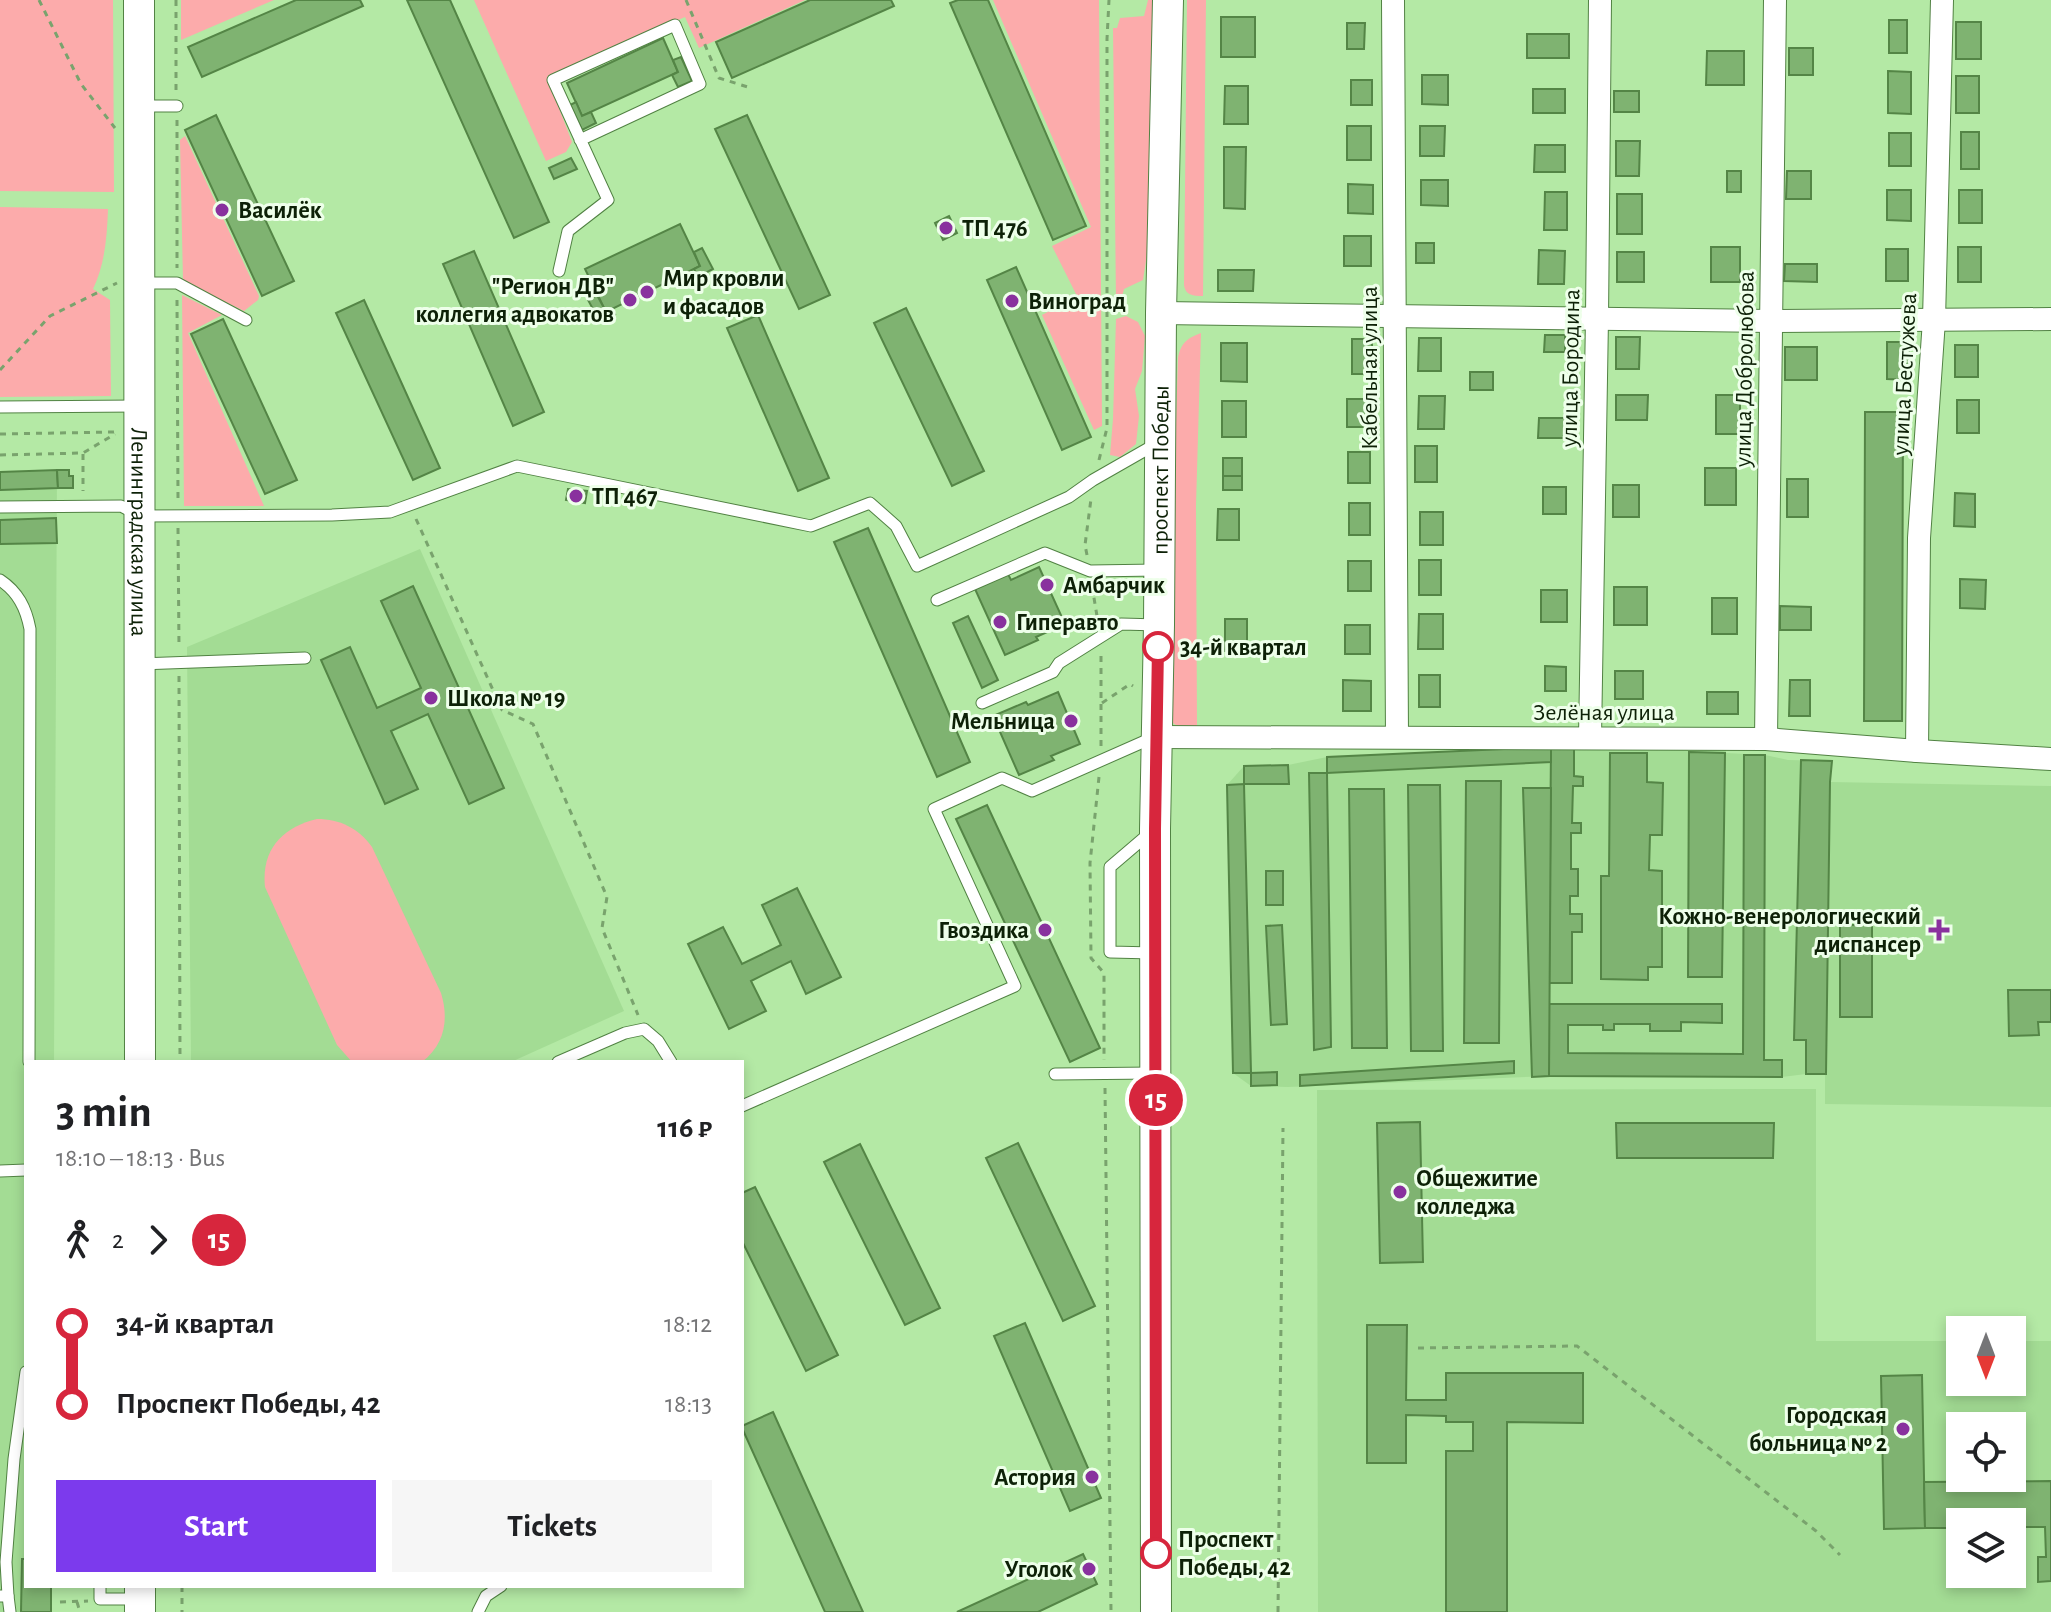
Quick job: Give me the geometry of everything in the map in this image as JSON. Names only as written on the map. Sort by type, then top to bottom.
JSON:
[{"type":"street","name":"Ленинградская улица","points":[[139,0],[139,106],[130,282],[140,406],[140,1060]]},
{"type":"street","name":"проспект Победы","points":[[1156,1612],[1155,829],[1168,0]]},
{"type":"street","name":"Кабельная улица","points":[[1393,0],[1397,737]]},
{"type":"street","name":"улица Бородина","points":[[1590,738],[1600,0]]},
{"type":"street","name":"улица Добролюбова","points":[[1766,739],[1775,0]]},
{"type":"street","name":"улица Бестужева","points":[[1917,751],[1919,538],[1934,320],[1942,0]]},
{"type":"street","points":[[1161,313],[1770,321],[2051,319]]},
{"type":"street","name":"Зелёная улица","points":[[1156,737],[1766,739],[2051,759]]},
{"type":"lane","points":[[559,271],[568,231],[608,200],[580,140],[553,80],[675,25],[700,84],[580,140]]},
{"type":"lane","points":[[139,106],[177,106]]},
{"type":"lane","points":[[130,282],[177,283],[246,320]]},
{"type":"lane","points":[[0,407],[140,406]]},
{"type":"lane","points":[[0,507],[121,506],[140,516],[390,512],[517,466],[811,526],[870,503],[896,526],[917,566],[1069,497],[1160,441]]},
{"type":"lane","points":[[937,600],[1045,553],[1090,571],[1158,570]]},
{"type":"lane","points":[[0,580],[21,601],[30,629],[29,1060]]},
{"type":"lane","points":[[982,703],[1053,672],[1059,663],[1121,624],[1159,625]]},
{"type":"lane","points":[[140,664],[305,658]]},
{"type":"lane","points":[[744,1105],[1015,986],[934,809],[1002,778],[1032,791],[1156,737]]},
{"type":"lane","points":[[1155,829],[1110,867],[1110,952],[1156,953]]},
{"type":"lane","points":[[563,1060],[625,1033],[644,1029],[658,1041],[670,1060]]},
{"type":"lane","points":[[1055,1074],[1155,1073]]},
{"type":"lane","points":[[0,1171],[24,1170]]},
{"type":"lane","points":[[10,1612],[4,1596],[6,1562],[14,1459],[24,1386]]},
{"type":"lane","points":[[100,1588],[100,1599],[140,1599]]},
{"type":"lane","points":[[478,1612],[486,1596],[498,1588]]},
{"type":"path","points":[[39,0],[81,84],[120,134]]},
{"type":"path","points":[[176,0],[180,1060]]},
{"type":"path","points":[[686,0],[719,78],[751,88]]},
{"type":"path","points":[[1109,0],[1107,428],[1093,480],[1085,545],[1101,638],[1100,760],[1090,863],[1091,958],[1104,973],[1111,1612]]},
{"type":"path","points":[[0,370],[50,316],[130,282]]},
{"type":"path","points":[[0,434],[118,432],[83,453],[0,455]]},
{"type":"path","points":[[83,453],[83,506]]},
{"type":"path","points":[[410,505],[502,710],[533,724],[607,897],[602,928],[644,1029]]},
{"type":"path","points":[[1101,704],[1130,684],[1138,688]]},
{"type":"path","points":[[1278,1612],[1283,1128]]},
{"type":"path","points":[[1418,1348],[1577,1346],[1816,1531],[1840,1555]]},
{"type":"path","points":[[182,1588],[182,1612]]},
{"type":"path","points":[[60,1602],[100,1599]]},
{"type":"path","points":[[77,1602],[80,1612]]},
{"type":"shaded area","points":[[0,0],[113,0],[114,192],[0,191]]},
{"type":"shaded area","points":[[181,0],[274,0],[181,40]]},
{"type":"shaded area","points":[[474,0],[805,0],[699,48],[685,17],[547,77],[572,142],[566,152],[546,161]]},
{"type":"shaded area","points":[[993,0],[1099,0],[1102,426],[1094,430],[1042,315],[1077,296],[1052,246],[1091,227]]},
{"type":"shaded area","points":[[1148,0],[1161,0],[1151,72],[1152,80],[1159,87],[1148,248],[1143,280],[1124,289],[1120,304],[1116,302],[1113,28],[1117,28],[1120,18],[1144,16]]},
{"type":"shaded area","points":[[1187,0],[1206,0],[1203,296],[1190,294],[1184,285]]},
{"type":"shaded area","points":[[185,136],[259,296],[244,311],[183,281],[180,140]]},
{"type":"shaded area","points":[[0,207],[108,209],[105,250],[93,289],[110,300],[111,396],[0,397]]},
{"type":"shaded area","points":[[182,295],[222,315],[188,333],[264,506],[184,506]]},
{"type":"shaded area","points":[[1126,316],[1138,322],[1145,336],[1142,371],[1135,389],[1139,416],[1136,444],[1120,457],[1110,455],[1116,319]]},
{"type":"shaded area","points":[[1201,333],[1196,505],[1197,728],[1192,728],[1175,725],[1167,714],[1178,358],[1185,342]]},
{"type":"shaded area","points":[[57,470],[54,1060],[24,1060],[24,1588],[52,1588],[52,1612],[0,1612],[0,472]]},
{"type":"shaded area","points":[[420,549],[624,1011],[515,1060],[191,1060],[187,647]]},
{"type":"shaded area","points":[[1551,747],[1726,748],[1726,753],[1832,761],[1830,782],[2051,786],[2051,1107],[1825,1104],[1825,1074],[1782,1077],[1549,1076],[1288,1087],[1251,1086],[1233,1073],[1227,785],[1244,766],[1288,765],[1327,757]]},
{"type":"shaded area","points":[[317,819],[348,826],[372,847],[441,993],[445,1022],[436,1047],[424,1060],[350,1060],[337,1045],[265,887],[271,851],[285,834]]},
{"type":"shaded area","points":[[1816,1089],[1816,1341],[1946,1341],[1946,1396],[2026,1396],[2026,1341],[2051,1341],[2051,1612],[1318,1612],[1317,1090]]},
{"type":"building","points":[[296,0],[360,0],[363,6],[202,77],[188,47]]},
{"type":"building","points":[[407,0],[450,0],[549,222],[514,238]]},
{"type":"building","points":[[810,0],[891,0],[894,6],[732,78],[716,42]]},
{"type":"building","points":[[988,0],[1086,226],[1053,240],[950,3]]},
{"type":"building","points":[[1221,17],[1255,17],[1255,57],[1221,57]]},
{"type":"building","points":[[1889,20],[1907,20],[1907,53],[1889,53]]},
{"type":"building","points":[[1956,22],[1981,22],[1981,59],[1956,59]]},
{"type":"building","points":[[1347,23],[1365,23],[1364,49],[1347,49]]},
{"type":"building","points":[[1527,34],[1569,34],[1569,58],[1527,58]]},
{"type":"building","points":[[663,38],[678,72],[582,116],[567,83]]},
{"type":"building","points":[[1789,48],[1813,48],[1813,75],[1789,75]]},
{"type":"building","points":[[1707,51],[1744,51],[1744,85],[1706,85]]},
{"type":"building","points":[[681,57],[692,81],[678,87],[672,75],[678,72],[673,60]]},
{"type":"building","points":[[1888,71],[1911,72],[1911,114],[1888,113]]},
{"type":"building","points":[[1422,75],[1448,75],[1448,105],[1422,104]]},
{"type":"building","points":[[1956,76],[1979,76],[1979,113],[1956,113]]},
{"type":"building","points":[[1351,80],[1372,80],[1372,105],[1351,105]]},
{"type":"building","points":[[1225,86],[1248,86],[1248,124],[1224,124]]},
{"type":"building","points":[[1533,89],[1565,89],[1565,113],[1533,113]]},
{"type":"building","points":[[1614,91],[1639,91],[1639,112],[1614,112]]},
{"type":"building","points":[[576,102],[582,116],[591,112],[596,123],[582,130],[570,105]]},
{"type":"building","points":[[216,115],[294,281],[262,296],[185,130]]},
{"type":"building","points":[[747,115],[830,295],[799,309],[715,129]]},
{"type":"building","points":[[1347,126],[1371,126],[1371,160],[1347,160]]},
{"type":"building","points":[[1420,126],[1445,126],[1444,156],[1420,156]]},
{"type":"building","points":[[1961,132],[1979,132],[1979,169],[1961,169]]},
{"type":"building","points":[[1889,133],[1911,133],[1911,166],[1889,166]]},
{"type":"building","points":[[1616,141],[1640,141],[1639,176],[1616,176]]},
{"type":"building","points":[[1535,145],[1565,145],[1565,172],[1534,172]]},
{"type":"building","points":[[1224,147],[1246,147],[1245,209],[1224,208]]},
{"type":"building","points":[[571,158],[577,169],[554,179],[549,168]]},
{"type":"building","points":[[1727,171],[1741,171],[1741,192],[1727,192]]},
{"type":"building","points":[[1787,171],[1811,171],[1811,199],[1786,199]]},
{"type":"building","points":[[1421,180],[1448,180],[1448,206],[1421,205]]},
{"type":"building","points":[[1348,184],[1373,185],[1373,214],[1348,213]]},
{"type":"building","points":[[1887,190],[1911,190],[1911,221],[1887,220]]},
{"type":"building","points":[[1959,190],[1982,190],[1982,223],[1959,223]]},
{"type":"building","points":[[1545,192],[1567,192],[1567,230],[1544,230]]},
{"type":"building","points":[[1617,194],[1642,194],[1642,234],[1617,234]]},
{"type":"building","name":"ТП 476","points":[[949,216],[957,233],[943,240],[935,223]]},
{"type":"building","points":[[680,224],[700,266],[606,312],[585,269]]},
{"type":"building","points":[[1344,236],[1371,236],[1371,266],[1344,266]]},
{"type":"building","points":[[1416,243],[1434,243],[1434,263],[1416,263]]},
{"type":"building","points":[[1711,247],[1740,247],[1740,282],[1711,282]]},
{"type":"building","points":[[1958,247],[1981,247],[1981,282],[1958,282]]},
{"type":"building","points":[[702,248],[713,269],[698,277],[694,269],[700,266],[694,252]]},
{"type":"building","points":[[1886,249],[1908,249],[1908,281],[1886,281]]},
{"type":"building","points":[[1539,250],[1565,251],[1564,284],[1538,284]]},
{"type":"building","points":[[474,251],[544,412],[513,426],[443,264]]},
{"type":"building","points":[[1617,252],[1644,252],[1644,282],[1617,282]]},
{"type":"building","points":[[1785,264],[1817,264],[1817,282],[1784,281]]},
{"type":"building","points":[[1016,267],[1091,437],[1062,450],[987,280]]},
{"type":"building","points":[[1218,270],[1254,270],[1253,291],[1218,291]]},
{"type":"building","points":[[597,295],[606,312],[612,309],[615,314],[600,322],[588,300]]},
{"type":"building","points":[[364,300],[440,468],[413,480],[336,313]]},
{"type":"building","points":[[906,308],[984,471],[952,486],[874,323]]},
{"type":"building","points":[[758,315],[829,478],[798,491],[727,328]]},
{"type":"building","points":[[223,319],[297,480],[265,494],[191,334]]},
{"type":"building","points":[[1545,335],[1565,335],[1565,352],[1544,352]]},
{"type":"building","points":[[1616,337],[1640,337],[1639,369],[1616,369]]},
{"type":"building","points":[[1419,338],[1441,338],[1441,371],[1418,371]]},
{"type":"building","points":[[1352,339],[1372,339],[1372,374],[1352,374]]},
{"type":"building","points":[[1887,342],[1909,342],[1909,380],[1887,379]]},
{"type":"building","points":[[1221,343],[1247,343],[1247,382],[1221,381]]},
{"type":"building","points":[[1955,345],[1978,345],[1978,377],[1955,377]]},
{"type":"building","points":[[1785,347],[1817,347],[1817,380],[1785,380]]},
{"type":"building","points":[[1470,372],[1493,372],[1493,390],[1470,390]]},
{"type":"building","points":[[1616,395],[1648,395],[1647,420],[1616,420]]},
{"type":"building","points":[[1716,395],[1740,395],[1740,434],[1716,434]]},
{"type":"building","points":[[1419,396],[1445,396],[1444,429],[1418,429]]},
{"type":"building","points":[[1347,399],[1372,399],[1371,427],[1347,427]]},
{"type":"building","points":[[1957,400],[1979,400],[1979,433],[1957,433]]},
{"type":"building","points":[[1222,401],[1246,401],[1246,437],[1222,437]]},
{"type":"building","points":[[1865,412],[1903,412],[1902,721],[1864,721]]},
{"type":"building","points":[[1539,418],[1566,418],[1566,438],[1538,438]]},
{"type":"building","points":[[1415,446],[1437,446],[1437,482],[1415,482]]},
{"type":"building","points":[[1348,452],[1370,452],[1370,483],[1348,483]]},
{"type":"building","points":[[1223,458],[1242,458],[1242,476],[1223,476]]},
{"type":"building","points":[[1705,468],[1736,468],[1736,505],[1705,505]]},
{"type":"building","points":[[57,470],[58,488],[0,490],[0,472]]},
{"type":"building","points":[[57,470],[69,470],[69,476],[73,476],[73,488],[58,488]]},
{"type":"building","points":[[1223,476],[1242,476],[1242,490],[1223,490]]},
{"type":"building","points":[[1787,479],[1808,479],[1808,517],[1787,517]]},
{"type":"building","points":[[1613,485],[1639,485],[1639,517],[1613,517]]},
{"type":"building","points":[[1543,487],[1566,487],[1566,514],[1543,514]]},
{"type":"building","name":"ТП 467","points":[[568,489],[587,491],[585,503],[566,500]]},
{"type":"building","points":[[1955,493],[1975,494],[1975,527],[1954,526]]},
{"type":"building","points":[[1349,503],[1370,503],[1370,535],[1349,535]]},
{"type":"building","points":[[1218,509],[1239,509],[1239,540],[1217,540]]},
{"type":"building","points":[[1420,512],[1443,512],[1443,545],[1420,545]]},
{"type":"building","points":[[56,518],[57,543],[0,544],[0,520]]},
{"type":"building","points":[[868,528],[970,762],[937,777],[834,542]]},
{"type":"building","points":[[1419,560],[1441,560],[1441,595],[1419,595]]},
{"type":"building","points":[[1348,561],[1371,561],[1371,591],[1348,591]]},
{"type":"building","points":[[1039,567],[1065,624],[1005,655],[975,589],[1008,574],[1011,580]]},
{"type":"building","points":[[1960,579],[1986,580],[1985,609],[1960,608]]},
{"type":"building","name":"Школа № 19","points":[[413,586],[504,788],[469,804],[428,714],[391,731],[418,789],[385,804],[321,660],[350,647],[377,708],[421,688],[381,601]]},
{"type":"building","points":[[1614,587],[1647,587],[1647,625],[1614,625]]},
{"type":"building","points":[[1541,590],[1567,590],[1567,622],[1541,622]]},
{"type":"building","points":[[1712,598],[1737,598],[1737,634],[1712,634]]},
{"type":"building","points":[[1780,606],[1811,607],[1811,630],[1780,630]]},
{"type":"building","points":[[1419,614],[1443,614],[1443,649],[1418,649]]},
{"type":"building","points":[[968,616],[998,680],[982,688],[953,623]]},
{"type":"building","points":[[1225,619],[1247,619],[1247,651],[1225,651]]},
{"type":"building","points":[[1345,625],[1370,625],[1370,654],[1345,654]]},
{"type":"building","points":[[1545,666],[1566,667],[1566,691],[1545,691]]},
{"type":"building","points":[[1615,671],[1643,671],[1643,699],[1615,699]]},
{"type":"building","points":[[1419,675],[1440,675],[1440,707],[1419,707]]},
{"type":"building","points":[[1343,680],[1371,681],[1371,711],[1343,711]]},
{"type":"building","points":[[1790,680],[1810,680],[1810,716],[1789,716]]},
{"type":"building","points":[[1058,692],[1080,744],[1051,756],[1054,760],[1019,775],[993,716]]},
{"type":"building","points":[[1707,692],[1738,692],[1738,714],[1707,714]]},
{"type":"building","points":[[1551,747],[1574,747],[1574,776],[1583,777],[1583,786],[1573,786],[1572,823],[1581,823],[1581,833],[1571,833],[1571,869],[1578,869],[1578,896],[1570,896],[1570,914],[1582,914],[1582,932],[1572,932],[1572,983],[1549,983]]},
{"type":"building","points":[[1551,747],[1551,762],[1327,773],[1327,757]]},
{"type":"building","points":[[1689,752],[1725,753],[1722,977],[1688,977]]},
{"type":"building","points":[[1610,753],[1647,753],[1647,782],[1663,783],[1662,835],[1650,835],[1649,870],[1662,871],[1662,967],[1648,967],[1648,980],[1601,979],[1601,876],[1609,876]]},
{"type":"building","points":[[1744,755],[1765,755],[1764,1060],[1782,1060],[1782,1077],[1549,1076],[1549,1004],[1722,1004],[1722,1023],[1681,1022],[1681,1031],[1650,1031],[1650,1024],[1614,1024],[1614,1030],[1603,1030],[1603,1025],[1568,1025],[1568,1053],[1743,1054]]},
{"type":"building","points":[[1801,760],[1832,761],[1826,1074],[1806,1074],[1806,1040],[1794,1040]]},
{"type":"building","points":[[1288,765],[1289,784],[1244,784],[1244,766]]},
{"type":"building","points":[[1309,773],[1327,773],[1331,1047],[1314,1050]]},
{"type":"building","points":[[1466,781],[1501,781],[1499,1043],[1464,1043]]},
{"type":"building","points":[[1244,784],[1251,1073],[1233,1073],[1227,785]]},
{"type":"building","points":[[1408,785],[1440,785],[1443,1051],[1411,1051]]},
{"type":"building","points":[[1523,788],[1551,788],[1549,1076],[1532,1077]]},
{"type":"building","points":[[1349,789],[1384,789],[1387,1048],[1352,1048]]},
{"type":"building","points":[[987,805],[1100,1048],[1070,1062],[956,819]]},
{"type":"building","points":[[1266,871],[1283,871],[1283,905],[1266,905]]},
{"type":"building","points":[[797,888],[841,977],[806,994],[791,961],[751,981],[766,1011],[729,1029],[688,944],[723,927],[742,964],[781,945],[762,905]]},
{"type":"building","points":[[1282,925],[1287,1024],[1271,1025],[1266,926]]},
{"type":"building","points":[[1840,925],[1872,925],[1872,1017],[1840,1017]]},
{"type":"building","points":[[2008,990],[2051,990],[2051,1022],[2038,1022],[2039,1035],[2009,1036]]},
{"type":"building","points":[[1514,1061],[1514,1073],[1300,1086],[1300,1075]]},
{"type":"building","points":[[1277,1072],[1277,1085],[1251,1086],[1251,1073]]},
{"type":"building","name":"Общежитие колледжа","points":[[1420,1122],[1423,1262],[1380,1263],[1377,1123]]},
{"type":"building","points":[[1616,1123],[1774,1123],[1773,1158],[1617,1158]]},
{"type":"building","points":[[1018,1143],[1095,1306],[1063,1321],[986,1158]]},
{"type":"building","points":[[860,1144],[940,1308],[905,1325],[824,1162]]},
{"type":"building","points":[[755,1187],[838,1355],[806,1371],[744,1245],[744,1192]]},
{"type":"building","points":[[1025,1323],[1101,1498],[1070,1511],[994,1336]]},
{"type":"building","points":[[1367,1325],[1407,1325],[1406,1400],[1446,1400],[1446,1373],[1583,1373],[1583,1423],[1507,1422],[1507,1612],[1446,1612],[1446,1451],[1473,1451],[1473,1422],[1446,1422],[1446,1416],[1406,1415],[1406,1463],[1367,1463]]},
{"type":"building","name":"Городская больница № 2","points":[[1922,1375],[1925,1528],[1884,1529],[1881,1376]]},
{"type":"building","points":[[773,1412],[863,1612],[825,1612],[744,1432],[744,1425]]},
{"type":"building","name":"Городская больница № 2","points":[[2026,1481],[2051,1481],[2051,1581],[2038,1582],[2038,1557],[2046,1557],[2045,1527],[2026,1527],[2026,1508],[1946,1508],[1946,1528],[1925,1528],[1924,1482],[1946,1482],[1946,1492],[2026,1492]]},
{"type":"building","points":[[1083,1554],[1097,1584],[1038,1612],[957,1612]]},
{"type":"building","points":[[24,1559],[24,1588],[51,1588],[51,1612],[21,1612]]},
{"type":"bus line","name":"15","points":[[1156,1553],[1155,829],[1158,647]]},
{"type":"place","name":"Василёк","points":[[222,210]]},
{"type":"place","name":"ТП 476","points":[[946,228]]},
{"type":"place","name":"Мир кровли и фасадов","points":[[647,292]]},
{"type":"place","name":"\"Регион ДВ\" коллегия адвокатов","points":[[630,300]]},
{"type":"place","name":"Виноград","points":[[1012,301]]},
{"type":"place","name":"ТП 467","points":[[576,496]]},
{"type":"place","name":"Амбарчик","points":[[1047,585]]},
{"type":"place","name":"Гиперавто","points":[[1000,622]]},
{"type":"place","name":"34-й квартал","points":[[1158,647]]},
{"type":"place","name":"Школа № 19","points":[[431,698]]},
{"type":"place","name":"Мельница","points":[[1071,721]]},
{"type":"place","name":"Гвоздика","points":[[1045,930]]},
{"type":"place","name":"Кожно-венерологический диспансер","points":[[1939,930]]},
{"type":"place","name":"Общежитие колледжа","points":[[1400,1192]]},
{"type":"place","name":"Городская больница № 2","points":[[1903,1429]]},
{"type":"place","name":"Астория","points":[[1092,1477]]},
{"type":"place","name":"Проспект Победы, 42","points":[[1156,1553]]},
{"type":"place","name":"Уголок","points":[[1089,1569]]}]
